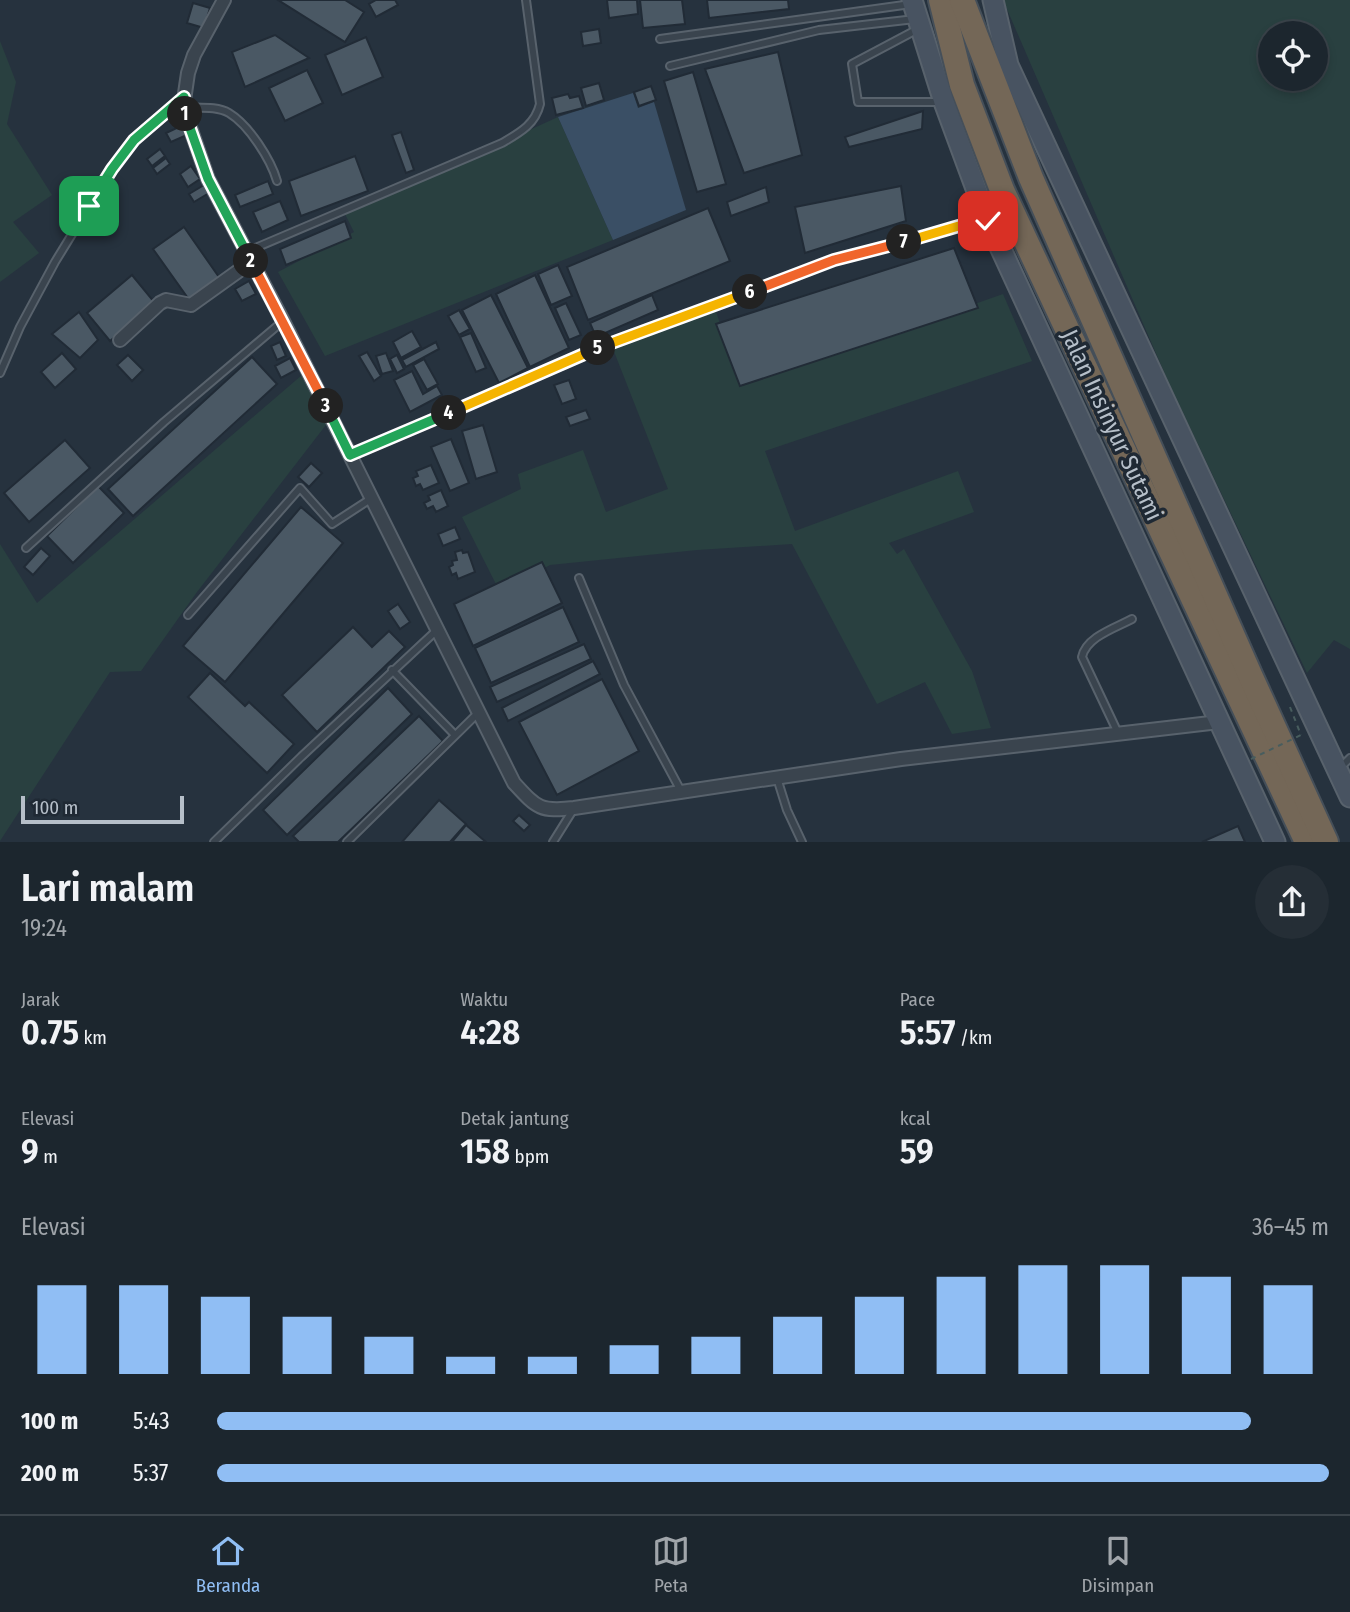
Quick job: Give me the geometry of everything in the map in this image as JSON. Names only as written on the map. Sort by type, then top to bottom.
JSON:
[{"type":"highway","name":"Jalan Insinyur Sutami","points":[[941,0],[962,85],[1002,190],[1307,842]]},
{"type":"highway","name":"Jalan Insinyur Sutami","points":[[962,0],[1031,178],[1326,842]]},
{"type":"street","points":[[223,0],[194,55],[183,102],[208,179],[283,321],[514,783],[527,797],[551,811],[901,759],[1219,722]]},
{"type":"street","points":[[993,0],[1009,65],[1344,764],[1350,797]]},
{"type":"street","points":[[916,13],[944,102],[986,218],[1275,842]]},
{"type":"street","points":[[120,340],[160,303],[166,300],[191,305],[249,257]]},
{"type":"lane","points":[[249,257],[502,143],[526,129],[537,115],[540,104],[526,0]]},
{"type":"lane","points":[[660,39],[916,13]]},
{"type":"lane","points":[[670,66],[818,30],[916,13]]},
{"type":"lane","points":[[916,13],[852,64],[858,102],[944,102]]},
{"type":"lane","points":[[0,373],[20,327],[55,262],[112,169],[134,140],[183,102],[229,113],[264,150],[277,181]]},
{"type":"lane","points":[[350,455],[627,336],[834,260],[986,218]]},
{"type":"lane","points":[[26,548],[164,422],[283,321]]},
{"type":"lane","points":[[188,615],[300,488],[332,524],[372,498]]},
{"type":"lane","points":[[579,578],[624,685],[682,792]]},
{"type":"lane","points":[[1118,733],[1082,657],[1084,648],[1090,642],[1132,619]]},
{"type":"lane","points":[[214,842],[437,629]]},
{"type":"lane","points":[[392,670],[455,735]]},
{"type":"lane","points":[[347,842],[479,712]]},
{"type":"lane","points":[[777,778],[787,810],[802,842]]},
{"type":"lane","points":[[553,842],[574,808]]},
{"type":"path","points":[[1251,759],[1301,735],[1290,709]]},
{"type":"green space","points":[[1003,0],[1350,0],[1350,649],[1334,640],[1307,673],[1171,388]]},
{"type":"green space","points":[[0,41],[16,82],[7,124],[52,195],[13,222],[39,253],[0,282]]},
{"type":"green space","points":[[558,117],[613,240],[325,356],[278,272],[354,232],[345,214]]},
{"type":"green space","points":[[1003,294],[1032,361],[765,451],[795,531],[958,471],[974,512],[889,543],[897,554],[904,549],[972,671],[991,728],[952,734],[925,682],[877,704],[792,544],[697,550],[550,565],[500,592],[462,517],[521,489],[518,474],[583,450],[606,512],[668,489],[613,349],[715,309],[742,386]]},
{"type":"green space","points":[[302,375],[329,421],[197,592],[141,671],[110,672],[0,841],[0,544],[37,603]]},
{"type":"water","points":[[633,93],[638,108],[654,102],[686,210],[613,240],[558,117]]},
{"type":"building","points":[[278,0],[345,0],[364,12],[345,42]]},
{"type":"building","points":[[376,0],[395,0],[398,5],[376,17],[369,4]]},
{"type":"building","points":[[607,0],[637,0],[638,14],[609,18]]},
{"type":"building","points":[[640,0],[682,0],[685,24],[643,28]]},
{"type":"building","points":[[707,0],[788,0],[789,9],[709,18]]},
{"type":"building","points":[[193,3],[210,8],[204,28],[187,23]]},
{"type":"building","points":[[599,29],[601,43],[583,46],[581,32]]},
{"type":"building","points":[[275,35],[309,58],[245,87],[232,52]]},
{"type":"building","points":[[366,37],[383,77],[342,95],[325,55]]},
{"type":"building","points":[[778,52],[802,155],[744,173],[705,69]]},
{"type":"building","points":[[307,70],[323,103],[285,121],[269,88]]},
{"type":"building","points":[[693,72],[726,184],[697,192],[664,81]]},
{"type":"building","points":[[599,83],[604,100],[586,106],[581,88]]},
{"type":"building","points":[[651,86],[656,100],[639,106],[634,92]]},
{"type":"building","points":[[568,94],[570,98],[579,96],[583,108],[556,115],[552,98]]},
{"type":"building","points":[[923,111],[922,129],[849,147],[845,137]]},
{"type":"building","points":[[183,125],[187,135],[171,142],[166,133]]},
{"type":"building","points":[[401,132],[414,170],[406,173],[392,135]]},
{"type":"building","points":[[160,149],[165,156],[152,166],[147,159]]},
{"type":"building","points":[[355,156],[368,191],[301,216],[289,181]]},
{"type":"building","points":[[166,158],[170,164],[157,174],[153,168]]},
{"type":"building","points":[[191,166],[200,179],[188,187],[180,174]]},
{"type":"building","points":[[268,181],[273,194],[240,207],[235,195]]},
{"type":"building","points":[[204,185],[209,193],[194,202],[189,194]]},
{"type":"building","points":[[901,186],[906,221],[805,253],[795,207]]},
{"type":"building","points":[[766,187],[769,202],[731,216],[727,202]]},
{"type":"building","points":[[280,201],[288,220],[262,232],[253,212]]},
{"type":"building","points":[[708,208],[730,261],[588,320],[567,267]]},
{"type":"building","points":[[345,221],[351,238],[286,265],[280,249]]},
{"type":"building","points":[[184,227],[221,280],[190,301],[153,249]]},
{"type":"building","points":[[954,248],[978,308],[740,386],[716,324]]},
{"type":"building","points":[[558,265],[572,296],[551,305],[538,274]]},
{"type":"building","points":[[132,275],[155,303],[110,341],[87,313]]},
{"type":"building","points":[[535,275],[569,348],[530,367],[496,294]]},
{"type":"building","points":[[249,281],[256,294],[242,301],[235,289]]},
{"type":"building","points":[[491,295],[528,368],[499,383],[462,310]]},
{"type":"building","points":[[652,295],[658,310],[596,337],[590,323]]},
{"type":"building","points":[[566,303],[581,335],[569,340],[555,308]]},
{"type":"building","points":[[459,310],[470,329],[459,335],[448,316]]},
{"type":"building","points":[[79,312],[98,340],[80,358],[52,334]]},
{"type":"building","points":[[412,331],[421,347],[401,358],[393,342]]},
{"type":"building","points":[[471,333],[486,368],[476,372],[460,337]]},
{"type":"building","points":[[280,342],[286,356],[277,360],[271,346]]},
{"type":"building","points":[[436,342],[439,349],[406,367],[402,360]]},
{"type":"building","points":[[367,352],[381,376],[374,381],[359,356]]},
{"type":"building","points":[[62,353],[76,369],[55,388],[41,372]]},
{"type":"building","points":[[386,353],[393,371],[382,374],[376,356]]},
{"type":"building","points":[[128,355],[143,370],[132,381],[117,365]]},
{"type":"building","points":[[397,355],[404,369],[397,373],[390,359]]},
{"type":"building","points":[[252,357],[277,384],[133,516],[108,489]]},
{"type":"building","points":[[290,358],[296,370],[281,378],[275,366]]},
{"type":"building","points":[[424,359],[438,384],[427,390],[413,365]]},
{"type":"building","points":[[412,371],[423,394],[437,386],[442,395],[410,412],[394,380]]},
{"type":"building","points":[[569,380],[576,399],[562,404],[554,385]]},
{"type":"building","points":[[586,410],[590,419],[570,426],[566,417]]},
{"type":"building","points":[[483,425],[497,472],[476,479],[462,431]]},
{"type":"building","points":[[451,439],[469,483],[450,491],[431,447]]},
{"type":"building","points":[[65,440],[90,468],[29,522],[4,493]]},
{"type":"building","points":[[311,463],[322,473],[309,487],[298,477]]},
{"type":"building","points":[[431,465],[439,483],[423,490],[420,484],[416,486],[413,478],[418,476],[416,471]]},
{"type":"building","points":[[98,486],[124,513],[73,563],[47,536]]},
{"type":"building","points":[[441,490],[448,506],[436,512],[433,506],[427,509],[424,503],[430,500],[428,496]]},
{"type":"building","points":[[301,507],[343,543],[225,682],[183,646]]},
{"type":"building","points":[[455,527],[460,539],[443,546],[438,534]]},
{"type":"building","points":[[41,548],[50,556],[33,575],[24,567]]},
{"type":"building","points":[[462,550],[463,553],[468,552],[475,572],[458,579],[456,573],[452,575],[449,567],[453,565],[452,561],[457,560],[455,552]]},
{"type":"building","points":[[542,562],[562,603],[473,646],[454,604]]},
{"type":"building","points":[[398,604],[410,622],[400,629],[388,611]]},
{"type":"building","points":[[563,607],[579,642],[491,683],[475,648]]},
{"type":"building","points":[[353,627],[372,647],[389,631],[405,647],[317,732],[282,695]]},
{"type":"building","points":[[584,644],[591,659],[497,702],[490,687]]},
{"type":"building","points":[[593,661],[600,674],[508,721],[502,708]]},
{"type":"building","points":[[210,673],[245,706],[249,702],[294,744],[267,773],[188,697]]},
{"type":"building","points":[[602,679],[639,751],[557,795],[519,722]]},
{"type":"building","points":[[388,688],[412,714],[287,835],[263,810]]},
{"type":"building","points":[[419,716],[443,741],[338,842],[299,842],[293,836]]},
{"type":"building","points":[[439,800],[466,824],[450,842],[402,842]]},
{"type":"building","points":[[519,815],[530,825],[524,831],[513,821]]},
{"type":"building","points":[[466,825],[486,842],[452,842]]},
{"type":"building","points":[[1238,826],[1245,842],[1202,842]]},
{"type":"route","points":[[89,206],[134,140],[184,97],[183,107],[208,179],[350,455],[627,336],[834,260],[986,218],[988,221]]}]
